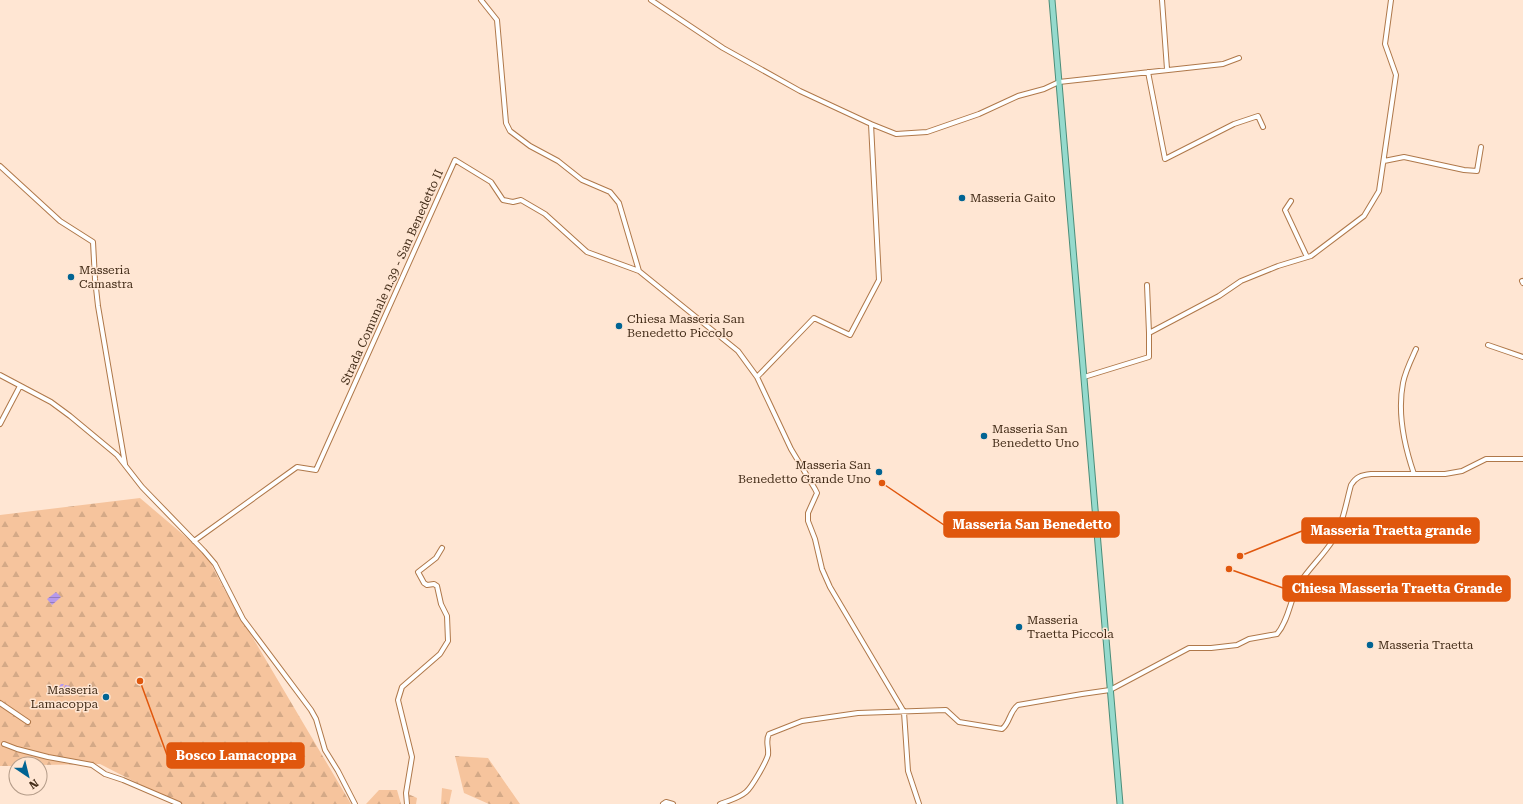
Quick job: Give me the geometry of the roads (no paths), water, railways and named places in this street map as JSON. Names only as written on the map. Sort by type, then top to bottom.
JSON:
[{"type":"main road","points":[[1052,0],[1120,804]]},
{"type":"street","points":[[481,0],[496,20],[506,123],[510,131],[530,146],[558,161],[582,180],[610,192],[619,203],[638,271],[738,351],[757,377],[791,449],[817,493],[808,513],[808,521],[815,538],[822,569],[830,587],[904,712],[908,771],[919,804]]},
{"type":"street","points":[[651,0],[723,48],[800,91],[896,134],[927,132],[979,114],[1018,96],[1044,89],[1059,82],[1223,64],[1238,58]]},
{"type":"street","points":[[1162,0],[1167,69]]},
{"type":"street","points":[[1149,333],[1219,296],[1242,281],[1278,266],[1311,256],[1364,216],[1379,191],[1396,75],[1385,44],[1391,0]]},
{"type":"street","points":[[1148,72],[1165,159],[1234,124],[1258,116],[1263,127]]},
{"type":"street","points":[[757,377],[814,318],[850,335],[879,280],[871,124]]},
{"type":"street","points":[[1384,161],[1404,157],[1464,170],[1477,171],[1481,147]]},
{"type":"street","name":"Strada Comunale n.39 - San Benedetto II","points":[[194,541],[296,468],[316,470],[455,160],[491,182],[503,200],[513,202],[521,200],[546,214],[587,252],[638,271]]},
{"type":"street","points":[[0,166],[60,220],[93,242],[98,306],[125,466]]},
{"type":"street","points":[[1291,201],[1285,210],[1308,257]]},
{"type":"street","points":[[1084,377],[1149,357],[1147,285]]},
{"type":"street","points":[[1488,345],[1523,357]]},
{"type":"street","points":[[1414,474],[1403,437],[1400,406],[1403,383],[1416,349]]},
{"type":"street","points":[[0,375],[51,402],[117,455],[142,487],[215,564],[244,619],[311,710],[316,719],[324,750],[338,771],[355,804]]},
{"type":"street","points":[[0,424],[20,386]]},
{"type":"street","points":[[117,455],[121,454],[122,450]]},
{"type":"street","points":[[720,804],[747,791],[765,762],[768,753],[766,738],[769,734],[773,731],[802,721],[858,713],[946,710],[959,722],[1002,729],[1006,726],[1012,709],[1018,706],[1110,690],[1189,648],[1211,648],[1237,645],[1249,638],[1277,634],[1282,629],[1293,596],[1299,584],[1333,540],[1339,528],[1351,485],[1355,479],[1360,476],[1371,474],[1445,474],[1462,471],[1486,459],[1523,459]]},
{"type":"street","points":[[407,804],[406,793],[412,757],[398,700],[402,687],[440,654],[448,641],[447,616],[441,604],[437,586],[434,584],[427,585],[424,583],[418,572],[436,558],[442,548]]},
{"type":"street","points":[[0,704],[28,722]]},
{"type":"street","points":[[4,744],[48,757],[92,765],[105,774],[123,780],[179,804]]},
{"type":"street","points":[[663,804],[666,802],[672,804]]},
{"type":"place","name":"Masseria Gaito","points":[[962,198]]},
{"type":"place","name":"Masseria Camastra","points":[[71,277]]},
{"type":"place","name":"Chiesa Masseria San Benedetto Piccolo","points":[[619,326]]},
{"type":"place","name":"Masseria San Benedetto Uno","points":[[984,436]]},
{"type":"place","name":"Masseria San Benedetto Grande Uno","points":[[879,472]]},
{"type":"place","name":"Masseria San Benedetto","points":[[882,483]]},
{"type":"place","name":"Masseria Traetta grande","points":[[1240,556]]},
{"type":"place","name":"Chiesa Masseria Traetta Grande","points":[[1229,569]]},
{"type":"place","name":"Masseria Traetta Piccola","points":[[1019,627]]},
{"type":"place","name":"Masseria Traetta","points":[[1370,645]]},
{"type":"place","name":"Bosco Lamacoppa","points":[[140,681]]},
{"type":"place","name":"Masseria Lamacoppa","points":[[106,697]]}]
